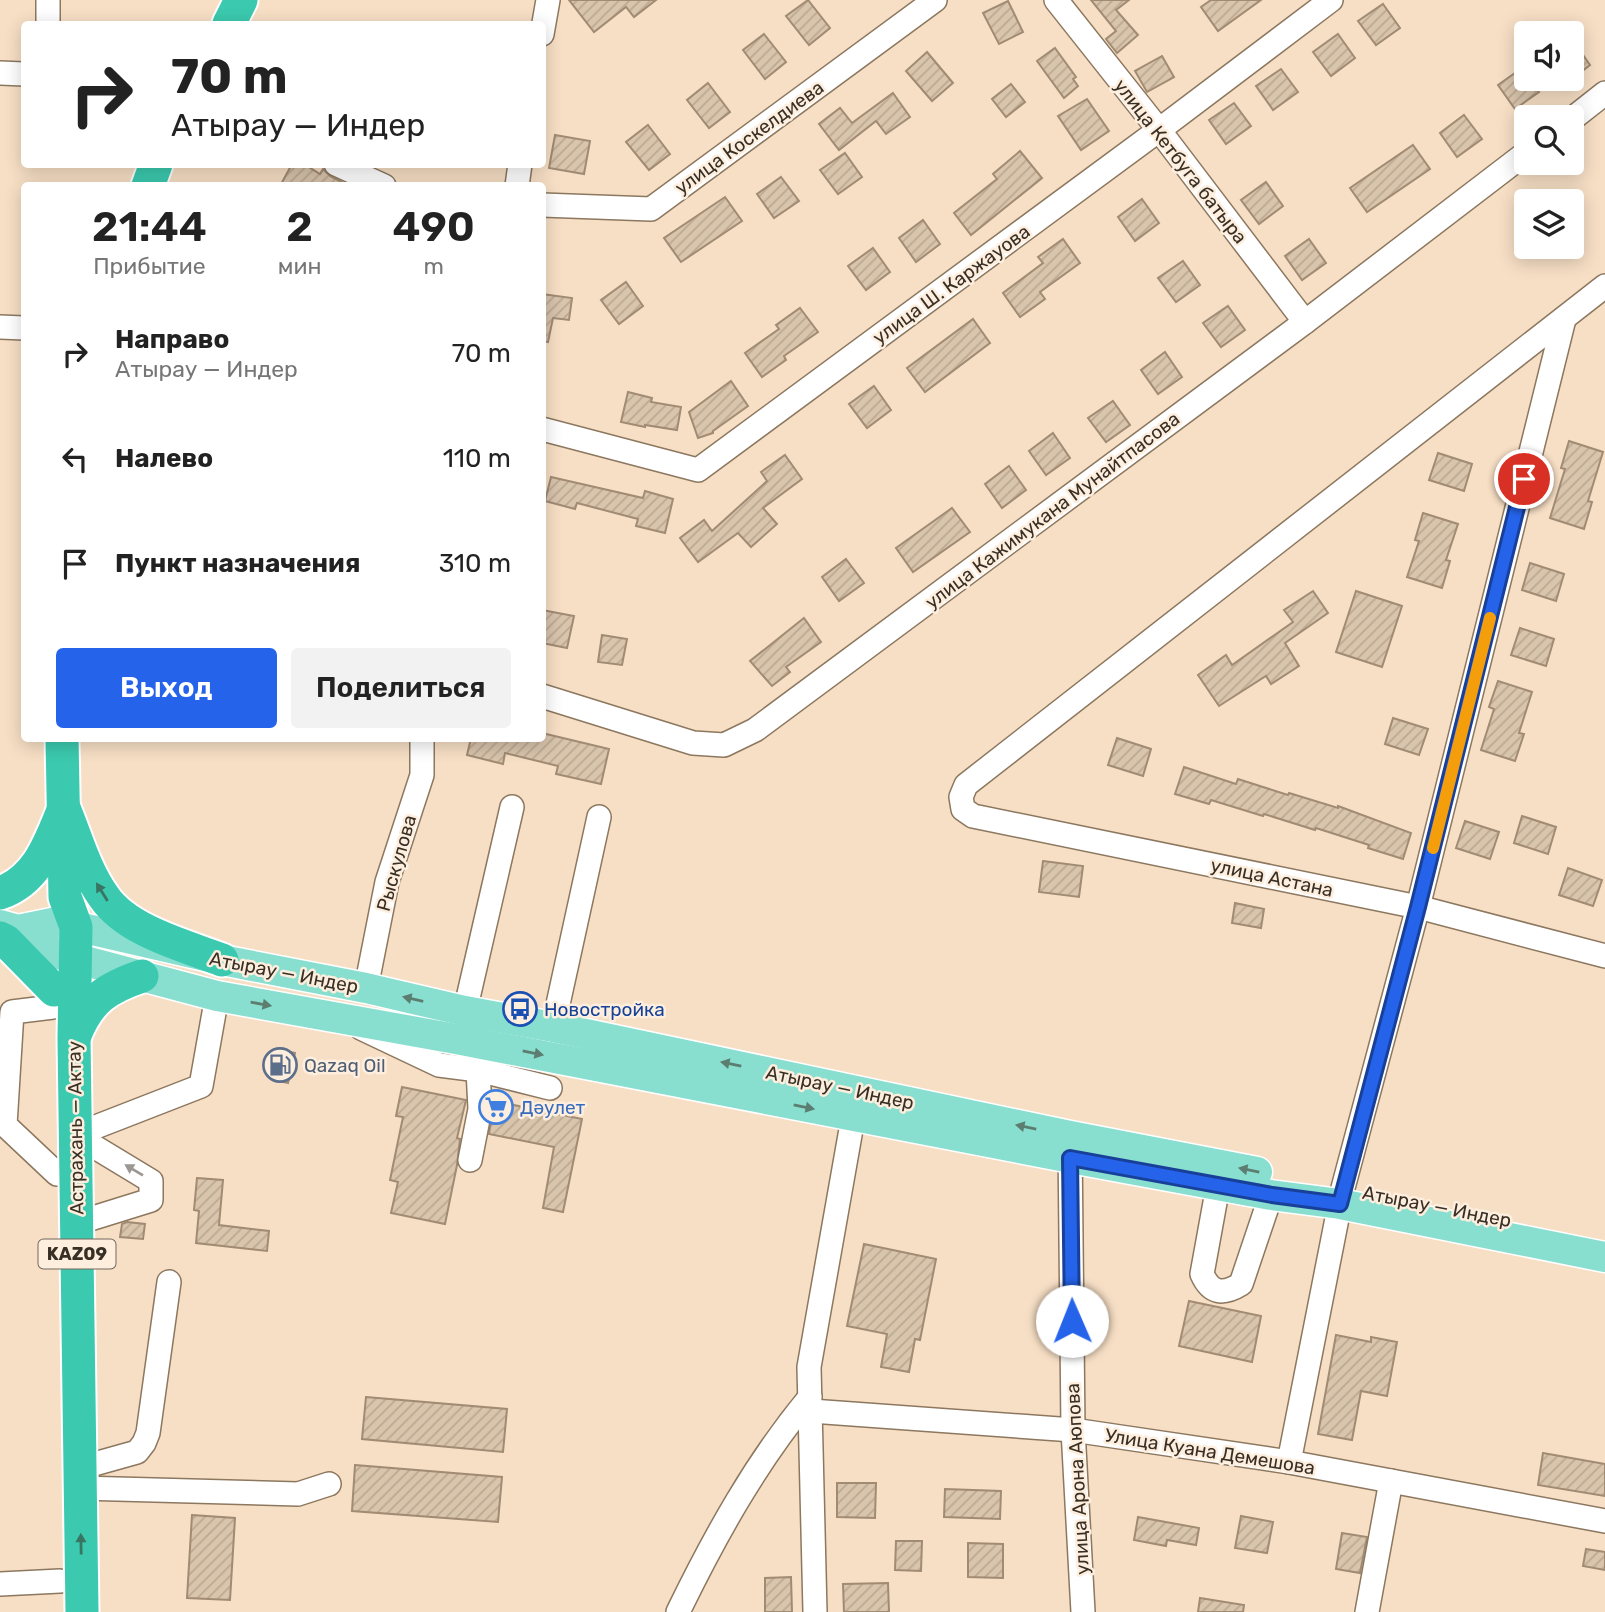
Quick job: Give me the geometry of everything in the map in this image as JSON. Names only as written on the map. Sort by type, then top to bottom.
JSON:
[{"type":"highway","points":[[230,21],[241,0]]},
{"type":"highway","name":"Астрахань — Актау","points":[[62,742],[66,931],[74,1038],[82,1612]]},
{"type":"highway","points":[[0,893],[13,888],[43,858],[64,808]]},
{"type":"highway","points":[[64,808],[89,871],[104,898],[118,913],[163,937],[222,960]]},
{"type":"highway","points":[[6,931],[6,941],[54,998]]},
{"type":"highway","name":"Астрахань — Актау","points":[[60,1596],[54,998],[66,931]]},
{"type":"highway","points":[[74,1038],[83,1015],[96,999],[121,983],[142,976]]},
{"type":"main road","points":[[6,931],[66,931]]},
{"type":"main road","name":"Атырау — Индер","points":[[66,931],[553,1027],[855,1104],[1070,1147],[1342,1196],[1605,1237]]},
{"type":"main road","name":"Атырау — Индер","points":[[66,931],[142,976],[217,996],[343,1019],[479,1057],[855,1104]]},
{"type":"main road","name":"Атырау — Индер","points":[[1070,1147],[1218,1186],[1272,1195],[1342,1196],[1605,1257]]},
{"type":"street","points":[[48,0],[48,21]]},
{"type":"street","points":[[544,21],[548,0]]},
{"type":"street","name":"улица Коскелдиева","points":[[546,205],[651,209],[935,0]]},
{"type":"street","name":"улица Кетбуга батыра","points":[[1056,0],[1305,322]]},
{"type":"street","name":"улица Ш. Каржауова","points":[[546,430],[698,470],[1331,0]]},
{"type":"street","points":[[0,73],[21,74]]},
{"type":"street","points":[[1584,110],[1605,93]]},
{"type":"street","name":"улица Кажимукана Мунайтпасова","points":[[546,697],[693,743],[724,745],[755,730],[1305,322],[1514,162]]},
{"type":"street","points":[[345,168],[375,182]]},
{"type":"street","points":[[1289,1462],[1342,1196],[1418,907],[1564,319],[1605,286]]},
{"type":"street","name":"улица Астана","points":[[1564,319],[966,785],[961,797],[963,809],[973,816],[1418,907],[1605,956]]},
{"type":"street","points":[[0,327],[21,328]]},
{"type":"street","name":"Рыскулова","points":[[366,988],[387,882],[422,775],[422,742]]},
{"type":"street","points":[[465,1011],[512,807]]},
{"type":"street","points":[[553,1027],[598,817]]},
{"type":"street","points":[[75,1135],[201,1086],[217,996]]},
{"type":"street","points":[[54,998],[12,1012],[5,1125],[57,1174]]},
{"type":"street","points":[[470,1160],[480,1109],[479,1057],[550,1088]]},
{"type":"street","points":[[815,1612],[809,1367],[855,1104]]},
{"type":"street","points":[[75,1135],[151,1181],[151,1200],[76,1223]]},
{"type":"street","name":"улица Арона Аюпова","points":[[1070,1147],[1073,1430],[1083,1612]]},
{"type":"street","points":[[1218,1186],[1202,1273],[1206,1284],[1217,1291],[1228,1292],[1241,1284],[1272,1195]]},
{"type":"street","points":[[80,1478],[137,1452],[144,1443],[148,1433],[169,1282]]},
{"type":"street","points":[[678,1612],[712,1542],[784,1427],[810,1404]]},
{"type":"street","name":"Улица Куана Демешова","points":[[810,1404],[1073,1430],[1289,1462],[1605,1521]]},
{"type":"street","points":[[80,1478],[298,1494],[329,1484]]},
{"type":"street","points":[[1367,1612],[1391,1481]]},
{"type":"street","points":[[0,1584],[60,1596]]},
{"type":"building","points":[[569,0],[656,0],[634,17],[626,7],[594,32]]},
{"type":"building","points":[[808,0],[830,28],[809,45],[786,16]]},
{"type":"building","points":[[1091,0],[1129,0],[1116,10],[1138,35],[1117,53],[1106,39],[1116,31]]},
{"type":"building","points":[[1211,0],[1261,0],[1218,31],[1201,7]]},
{"type":"building","points":[[1008,1],[1023,32],[999,44],[983,13]]},
{"type":"building","points":[[1383,4],[1400,28],[1376,45],[1358,21]]},
{"type":"building","points":[[764,34],[786,62],[765,79],[743,50]]},
{"type":"building","points":[[1338,34],[1355,58],[1331,76],[1313,52]]},
{"type":"building","points":[[1055,48],[1076,77],[1073,79],[1078,86],[1064,98],[1037,61]]},
{"type":"building","points":[[927,52],[953,83],[932,101],[906,71]]},
{"type":"building","points":[[1162,56],[1174,77],[1147,92],[1135,71]]},
{"type":"building","points":[[1584,56],[1590,65],[1584,70]]},
{"type":"building","points":[[1281,69],[1298,92],[1273,110],[1256,86]]},
{"type":"building","points":[[1514,74],[1514,91],[1539,92],[1521,105],[1514,105],[1514,108],[1498,85]]},
{"type":"building","points":[[708,83],[730,112],[709,128],[687,100]]},
{"type":"building","points":[[1011,84],[1025,102],[1006,117],[992,99]]},
{"type":"building","points":[[893,93],[910,117],[886,134],[876,121],[839,150],[819,124],[840,108],[852,123]]},
{"type":"building","points":[[1087,99],[1109,131],[1081,150],[1058,116]]},
{"type":"building","points":[[1234,103],[1251,126],[1226,144],[1209,120]]},
{"type":"building","points":[[1464,115],[1482,139],[1457,157],[1440,133]]},
{"type":"building","points":[[648,125],[670,154],[649,170],[626,142]]},
{"type":"building","points":[[555,135],[590,141],[584,174],[549,168]]},
{"type":"building","points":[[1413,145],[1430,169],[1367,212],[1350,188]]},
{"type":"building","points":[[1020,151],[1042,178],[971,235],[954,213],[997,179],[993,174]]},
{"type":"building","points":[[845,153],[862,177],[838,194],[820,170]]},
{"type":"building","points":[[290,168],[310,168],[320,174],[323,169],[341,182],[282,182]]},
{"type":"building","points":[[781,177],[799,201],[774,218],[757,194]]},
{"type":"building","points":[[1266,182],[1283,206],[1259,224],[1241,200]]},
{"type":"building","points":[[725,197],[742,221],[681,262],[664,238]]},
{"type":"building","points":[[1142,199],[1159,223],[1135,241],[1118,217]]},
{"type":"building","points":[[923,220],[940,244],[916,262],[899,238]]},
{"type":"building","points":[[1063,239],[1080,263],[1040,292],[1045,299],[1020,317],[1003,293],[1043,263],[1038,257]]},
{"type":"building","points":[[1309,239],[1326,263],[1302,280],[1285,256]]},
{"type":"building","points":[[873,248],[890,272],[866,290],[848,266]]},
{"type":"building","points":[[1183,261],[1200,285],[1176,302],[1158,278]]},
{"type":"building","points":[[626,282],[643,306],[619,324],[601,300]]},
{"type":"building","points":[[546,295],[572,298],[569,320],[553,318],[548,342]]},
{"type":"building","points":[[1228,306],[1245,330],[1221,347],[1203,323]]},
{"type":"building","points":[[800,308],[818,332],[784,356],[786,360],[762,377],[745,353],[779,329],[776,325]]},
{"type":"building","points":[[973,319],[990,343],[925,392],[907,368]]},
{"type":"building","points":[[1165,352],[1182,377],[1158,394],[1141,370]]},
{"type":"building","points":[[731,381],[748,406],[713,433],[698,438],[689,412]]},
{"type":"building","points":[[874,386],[891,410],[867,428],[849,404]]},
{"type":"building","points":[[628,392],[652,398],[651,402],[681,407],[677,430],[621,422]]},
{"type":"building","points":[[1113,401],[1130,425],[1106,442],[1088,418]]},
{"type":"building","points":[[1053,433],[1070,458],[1046,475],[1029,451]]},
{"type":"building","points":[[1569,441],[1603,452],[1588,501],[1592,502],[1584,529],[1550,518],[1565,469],[1561,468]]},
{"type":"building","points":[[1438,453],[1472,464],[1464,491],[1429,480]]},
{"type":"building","points":[[785,455],[802,479],[763,508],[777,524],[751,547],[738,533],[698,562],[680,538],[704,520],[712,531],[767,481],[761,472]]},
{"type":"building","points":[[1009,466],[1026,490],[1002,508],[985,484]]},
{"type":"building","points":[[551,477],[643,498],[645,491],[673,499],[665,533],[636,526],[638,519],[577,503],[575,509],[546,501]]},
{"type":"building","points":[[952,508],[970,532],[913,572],[896,548]]},
{"type":"building","points":[[1423,513],[1458,524],[1446,560],[1450,561],[1442,588],[1407,577],[1419,541],[1415,540]]},
{"type":"building","points":[[846,559],[864,583],[839,601],[822,577]]},
{"type":"building","points":[[1530,563],[1564,574],[1556,601],[1522,590]]},
{"type":"building","points":[[1313,591],[1328,613],[1285,643],[1299,666],[1271,684],[1266,676],[1219,706],[1198,675],[1226,655],[1232,665],[1293,622],[1284,610]]},
{"type":"building","points":[[1356,591],[1402,606],[1382,667],[1336,652]]},
{"type":"building","points":[[546,611],[574,616],[567,648],[546,644]]},
{"type":"building","points":[[804,618],[821,642],[786,667],[790,672],[772,686],[750,661]]},
{"type":"building","points":[[1520,628],[1554,639],[1546,666],[1511,655]]},
{"type":"building","points":[[602,635],[627,639],[622,665],[598,662]]},
{"type":"building","points":[[1498,681],[1532,692],[1519,733],[1524,734],[1515,761],[1481,750],[1494,709],[1489,707]]},
{"type":"building","points":[[1393,718],[1428,729],[1419,755],[1385,744]]},
{"type":"building","points":[[546,734],[609,749],[601,784],[556,774],[558,766],[505,753],[503,764],[467,755],[470,742],[546,742]]},
{"type":"building","points":[[1117,738],[1151,749],[1143,776],[1108,765]]},
{"type":"building","points":[[1184,767],[1236,784],[1238,779],[1288,795],[1289,793],[1338,806],[1411,833],[1403,859],[1316,828],[1315,830],[1211,800],[1209,804],[1175,794]]},
{"type":"building","points":[[1522,816],[1556,827],[1548,854],[1514,843]]},
{"type":"building","points":[[1465,821],[1499,832],[1490,859],[1456,848]]},
{"type":"building","points":[[1043,861],[1083,866],[1079,897],[1039,892]]},
{"type":"building","points":[[1568,868],[1602,880],[1593,906],[1559,895]]},
{"type":"building","points":[[1235,903],[1264,909],[1261,928],[1232,923]]},
{"type":"building","points":[[278,1049],[295,1053],[288,1083],[271,1079]]},
{"type":"building","points":[[402,1087],[466,1100],[457,1138],[460,1139],[457,1165],[445,1224],[391,1213],[398,1182],[390,1180],[403,1117],[396,1116]]},
{"type":"building","points":[[494,1101],[582,1119],[563,1212],[543,1208],[554,1147],[489,1134]]},
{"type":"building","points":[[197,1178],[223,1180],[219,1225],[269,1231],[267,1251],[196,1243],[199,1211],[194,1210]]},
{"type":"building","points":[[122,1224],[145,1224],[143,1239],[120,1237]]},
{"type":"building","points":[[864,1244],[936,1259],[920,1340],[915,1339],[909,1372],[881,1367],[887,1334],[847,1326]]},
{"type":"building","points":[[1189,1301],[1261,1316],[1252,1362],[1179,1346]]},
{"type":"building","points":[[1336,1335],[1371,1342],[1371,1337],[1397,1342],[1387,1396],[1361,1391],[1352,1440],[1318,1434]]},
{"type":"building","points":[[366,1397],[507,1409],[503,1452],[362,1439]]},
{"type":"building","points":[[1543,1453],[1605,1464],[1605,1496],[1538,1485]]},
{"type":"building","points":[[355,1465],[502,1477],[498,1522],[352,1511]]},
{"type":"building","points":[[837,1483],[876,1483],[875,1518],[837,1517]]},
{"type":"building","points":[[945,1489],[1001,1491],[1000,1519],[944,1517]]},
{"type":"building","points":[[192,1515],[235,1518],[230,1600],[187,1598]]},
{"type":"building","points":[[1241,1516],[1273,1522],[1267,1553],[1235,1548]]},
{"type":"building","points":[[1138,1517],[1199,1528],[1196,1545],[1167,1540],[1166,1546],[1134,1540]]},
{"type":"building","points":[[1342,1533],[1367,1537],[1360,1573],[1336,1569]]},
{"type":"building","points":[[896,1541],[922,1541],[921,1571],[895,1570]]},
{"type":"building","points":[[968,1543],[1003,1544],[1003,1578],[968,1577]]},
{"type":"building","points":[[1586,1549],[1605,1552],[1605,1570],[1583,1566]]},
{"type":"building","points":[[791,1577],[792,1612],[765,1612],[765,1578]]},
{"type":"building","points":[[888,1583],[889,1612],[844,1612],[843,1584]]},
{"type":"building","points":[[1200,1598],[1244,1605],[1243,1612],[1198,1612]]},
{"type":"slow traffic","points":[[1433,848],[1490,618]]},
{"type":"place","name":"Новостройка","points":[[520,1009]]},
{"type":"place","name":"Qazaq Oil","points":[[280,1065]]},
{"type":"place","name":"Дәулет","points":[[496,1107]]},
{"type":"route","points":[[1072,1321],[1070,1158],[1272,1195],[1340,1204],[1418,907],[1524,479]]}]
